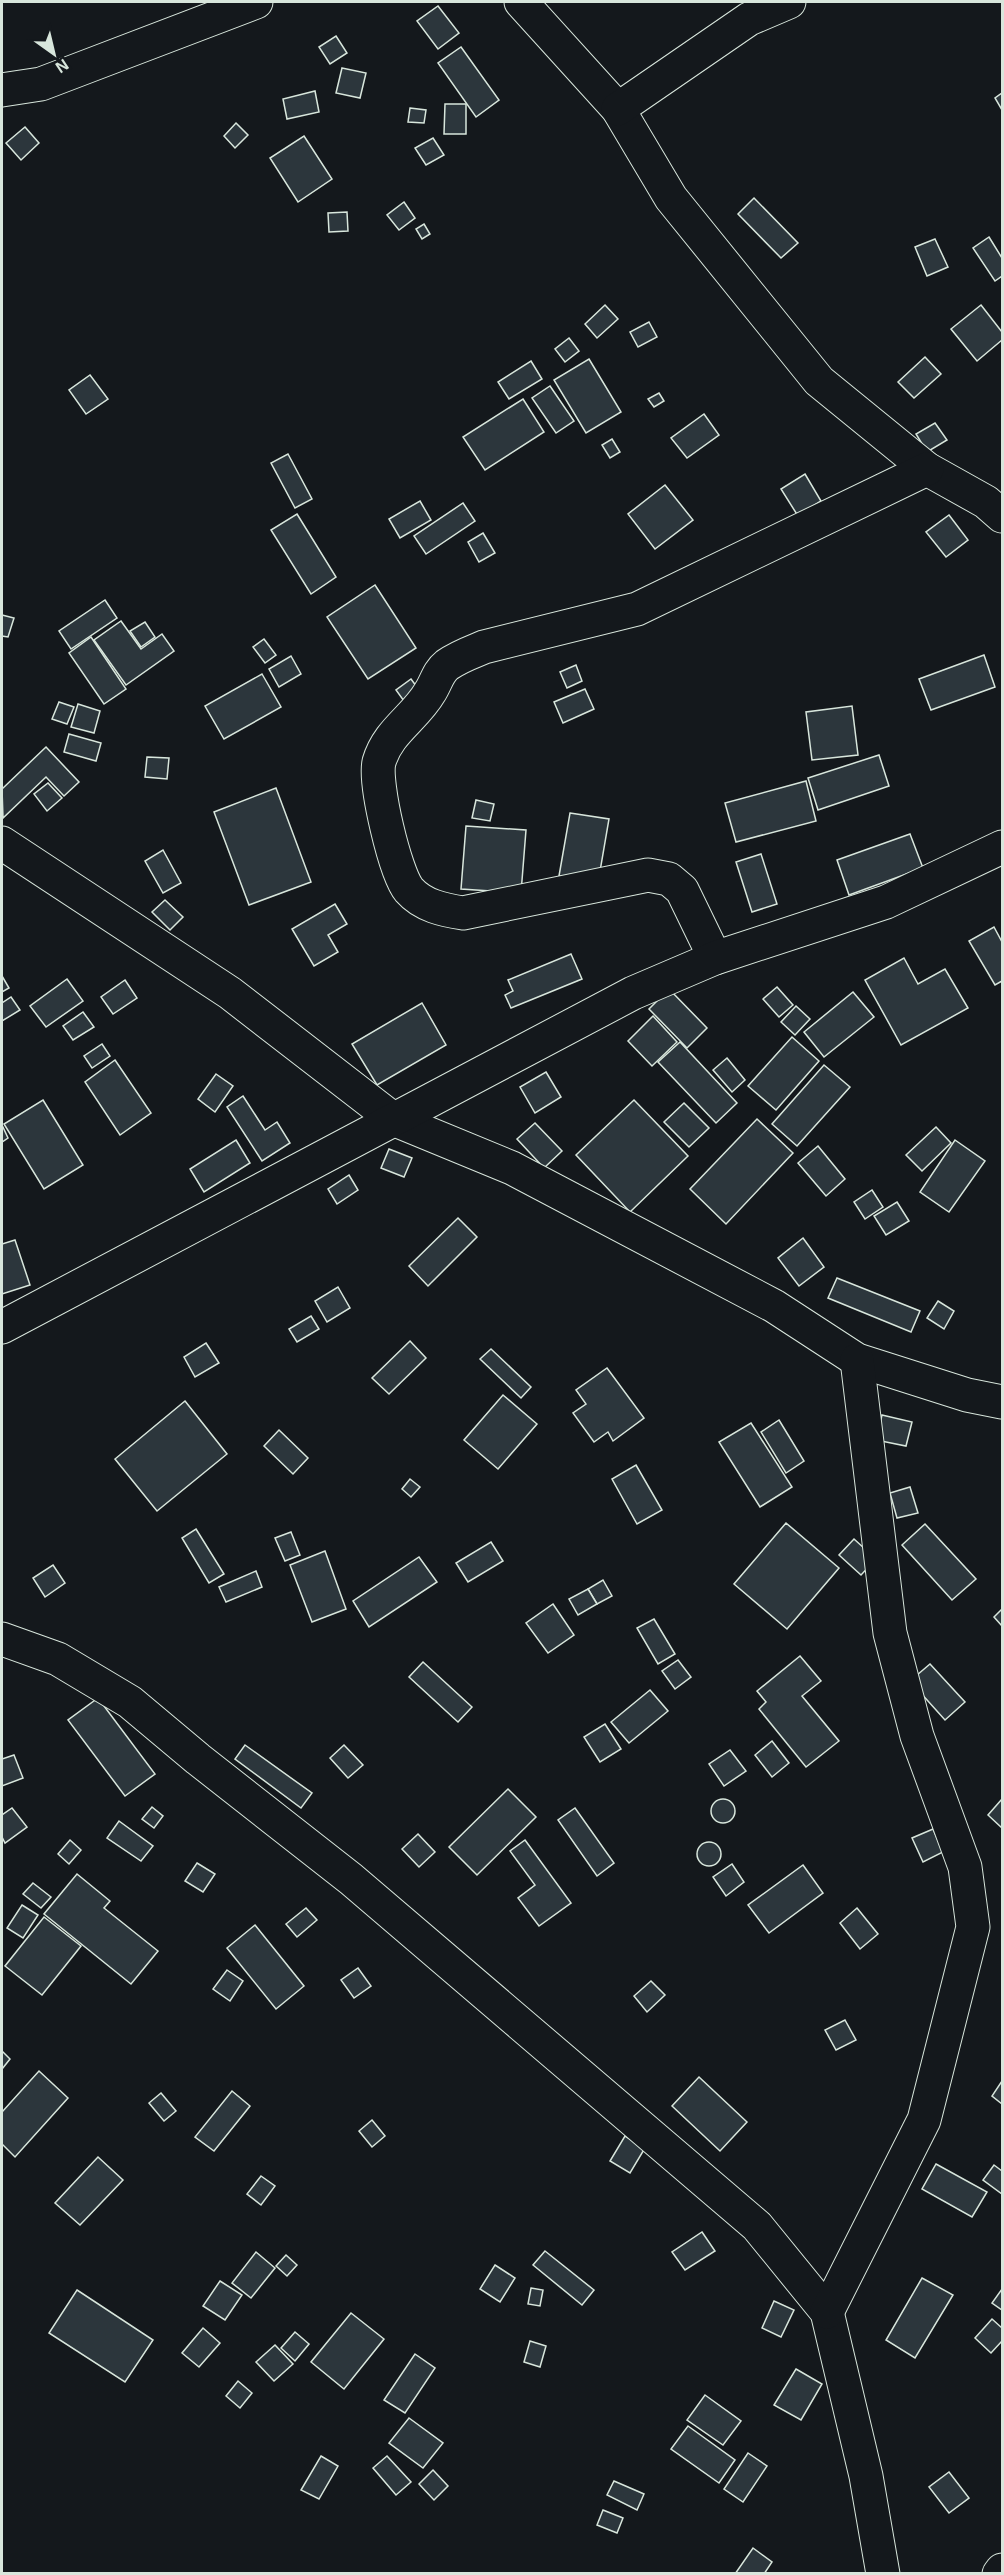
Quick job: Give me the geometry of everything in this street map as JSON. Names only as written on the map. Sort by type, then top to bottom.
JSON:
[{"type":"street","points":[[2,90],[41,84],[256,2]]},
{"type":"street","points":[[521,2],[618,109],[671,198],[819,381],[927,469],[997,500]]},
{"type":"street","points":[[618,109],[749,19],[789,2]]},
{"type":"street","points":[[715,958],[682,890],[669,879],[648,875],[463,913],[436,909],[409,891],[397,867],[382,807],[378,765],[385,747],[396,729],[426,698],[447,665],[468,654],[484,647],[637,609],[927,469]]},
{"type":"street","points":[[2,843],[230,993],[393,1119],[512,1168],[774,1306],[857,1360],[967,1395],[1002,1402]]},
{"type":"street","points":[[2,1327],[633,993],[715,958],[886,902],[1002,847]]},
{"type":"street","points":[[827,2312],[924,2120],[973,1927],[964,1867],[917,1736],[890,1633],[857,1360]]},
{"type":"street","points":[[2,1639],[58,1659],[130,1702],[198,1759],[351,1879],[757,2226],[827,2312],[866,2476],[883,2574]]},
{"type":"street","points":[[999,2574],[1002,2570]]},
{"type":"building","points":[[438,6],[459,33],[438,49],[417,21]]},
{"type":"building","points":[[336,36],[347,53],[330,64],[319,47]]},
{"type":"building","points":[[461,47],[499,100],[476,117],[438,63]]},
{"type":"building","points":[[342,68],[366,73],[360,98],[336,93]]},
{"type":"building","points":[[315,91],[319,112],[287,119],[283,99]]},
{"type":"building","points":[[1002,93],[1002,110],[995,98]]},
{"type":"building","points":[[445,104],[466,104],[466,134],[444,134]]},
{"type":"building","points":[[410,108],[426,110],[424,123],[408,122]]},
{"type":"building","points":[[236,123],[248,135],[235,148],[224,136]]},
{"type":"building","points":[[25,127],[39,143],[21,160],[6,143]]},
{"type":"building","points":[[304,136],[332,179],[298,202],[270,158]]},
{"type":"building","points":[[433,138],[444,155],[426,165],[415,148]]},
{"type":"building","points":[[754,198],[798,243],[781,258],[738,214]]},
{"type":"building","points":[[404,202],[415,218],[399,230],[387,215]]},
{"type":"building","points":[[347,212],[348,231],[329,232],[328,213]]},
{"type":"building","points":[[424,224],[430,234],[422,239],[416,229]]},
{"type":"building","points":[[989,237],[1002,258],[1002,276],[995,281],[973,248]]},
{"type":"building","points":[[935,239],[948,267],[927,276],[915,247]]},
{"type":"building","points":[[605,305],[618,319],[597,338],[585,324]]},
{"type":"building","points":[[981,305],[1002,332],[1002,340],[977,361],[951,329]]},
{"type":"building","points":[[649,322],[657,337],[638,347],[630,332]]},
{"type":"building","points":[[569,338],[579,351],[565,362],[555,349]]},
{"type":"building","points":[[925,357],[941,374],[914,398],[898,382]]},
{"type":"building","points":[[589,359],[621,412],[586,433],[554,380]]},
{"type":"building","points":[[531,361],[542,379],[509,399],[498,382]]},
{"type":"building","points":[[90,375],[108,399],[86,414],[69,390]]},
{"type":"building","points":[[550,386],[574,421],[556,433],[532,398]]},
{"type":"building","points":[[659,393],[664,401],[654,407],[648,399]]},
{"type":"building","points":[[523,399],[544,432],[485,470],[463,437]]},
{"type":"building","points":[[704,414],[719,435],[687,458],[671,438]]},
{"type":"building","points":[[935,423],[947,440],[927,452],[916,434]]},
{"type":"building","points":[[612,439],[620,452],[610,458],[602,445]]},
{"type":"building","points":[[288,454],[312,499],[295,508],[271,463]]},
{"type":"building","points":[[805,474],[821,501],[798,516],[781,489]]},
{"type":"building","points":[[665,485],[693,520],[655,549],[628,514]]},
{"type":"building","points":[[420,501],[431,520],[400,538],[389,519]]},
{"type":"building","points":[[463,503],[475,521],[426,554],[414,536]]},
{"type":"building","points":[[297,514],[336,577],[311,594],[271,530]]},
{"type":"building","points":[[949,515],[968,540],[946,557],[926,532]]},
{"type":"building","points":[[483,533],[495,553],[479,562],[468,542]]},
{"type":"building","points":[[375,585],[416,648],[368,679],[327,617]]},
{"type":"building","points":[[105,600],[117,618],[71,649],[59,631]]},
{"type":"building","points":[[2,615],[14,618],[8,637],[2,636]]},
{"type":"building","points":[[121,621],[141,649],[162,634],[174,651],[126,685],[94,640]]},
{"type":"building","points":[[145,622],[155,637],[141,647],[130,631]]},
{"type":"building","points":[[91,637],[126,689],[104,704],[69,653]]},
{"type":"building","points":[[264,639],[276,655],[265,663],[253,647]]},
{"type":"building","points":[[984,655],[995,687],[931,710],[919,679]]},
{"type":"building","points":[[291,656],[301,674],[279,687],[269,669]]},
{"type":"building","points":[[576,665],[582,681],[567,688],[560,672]]},
{"type":"building","points":[[262,674],[281,707],[224,739],[205,706]]},
{"type":"building","points":[[411,679],[425,698],[409,708],[396,690]]},
{"type":"building","points":[[585,689],[594,709],[563,723],[554,702]]},
{"type":"building","points":[[59,702],[74,707],[67,724],[52,719]]},
{"type":"building","points":[[78,704],[100,711],[94,733],[71,727]]},
{"type":"building","points":[[852,706],[858,755],[812,760],[806,712]]},
{"type":"building","points":[[69,734],[101,743],[96,761],[64,752]]},
{"type":"building","points":[[46,747],[79,782],[64,796],[46,777],[3,818],[2,789]]},
{"type":"building","points":[[879,755],[889,786],[818,810],[808,778]]},
{"type":"building","points":[[147,757],[169,758],[167,779],[145,777]]},
{"type":"building","points":[[806,781],[816,821],[736,842],[725,803]]},
{"type":"building","points":[[48,783],[62,798],[47,811],[34,794]]},
{"type":"building","points":[[276,788],[311,882],[249,905],[214,812]]},
{"type":"building","points":[[476,800],[494,804],[490,821],[472,818]]},
{"type":"building","points":[[570,813],[609,819],[598,883],[559,876]]},
{"type":"building","points":[[466,826],[526,830],[521,893],[461,889]]},
{"type":"building","points":[[910,834],[923,868],[849,895],[837,860]]},
{"type":"building","points":[[163,850],[181,883],[163,893],[145,861]]},
{"type":"building","points":[[761,854],[777,904],[752,912],[736,862]]},
{"type":"building","points":[[165,900],[183,917],[170,930],[152,912]]},
{"type":"building","points":[[335,904],[347,924],[328,935],[338,952],[314,966],[292,929]]},
{"type":"building","points":[[994,927],[1002,942],[1002,981],[995,985],[969,941]]},
{"type":"building","points":[[571,954],[582,979],[511,1008],[505,995],[513,991],[508,980]]},
{"type":"building","points":[[904,958],[918,984],[945,969],[968,1008],[901,1045],[865,980]]},
{"type":"building","points":[[2,976],[9,988],[2,992]]},
{"type":"building","points":[[67,979],[83,1001],[46,1027],[30,1006]]},
{"type":"building","points":[[125,980],[137,998],[113,1014],[101,997]]},
{"type":"building","points":[[777,987],[793,1005],[779,1017],[763,999]]},
{"type":"building","points":[[669,989],[707,1028],[687,1048],[649,1009]]},
{"type":"building","points":[[853,992],[874,1017],[824,1057],[804,1032]]},
{"type":"building","points":[[11,997],[20,1010],[2,1021],[2,1003]]},
{"type":"building","points":[[422,1003],[446,1045],[377,1085],[352,1044]]},
{"type":"building","points":[[796,1006],[810,1019],[795,1035],[781,1022]]},
{"type":"building","points":[[83,1012],[94,1027],[73,1040],[63,1026]]},
{"type":"building","points":[[653,1016],[677,1042],[652,1066],[628,1041]]},
{"type":"building","points":[[792,1037],[819,1061],[776,1110],[748,1086]]},
{"type":"building","points":[[680,1042],[737,1103],[716,1123],[658,1062]]},
{"type":"building","points":[[102,1044],[110,1056],[92,1068],[84,1056]]},
{"type":"building","points":[[727,1058],[745,1080],[732,1092],[713,1070]]},
{"type":"building","points":[[115,1060],[151,1113],[120,1135],[85,1082]]},
{"type":"building","points":[[824,1065],[850,1087],[797,1146],[772,1124]]},
{"type":"building","points":[[546,1072],[561,1097],[535,1113],[520,1087]]},
{"type":"building","points":[[216,1074],[233,1086],[215,1112],[198,1099]]},
{"type":"building","points":[[243,1096],[265,1130],[277,1122],[290,1143],[262,1161],[227,1107]]},
{"type":"building","points":[[43,1100],[83,1165],[44,1189],[4,1124]]},
{"type":"building","points":[[634,1100],[688,1156],[630,1212],[576,1155]]},
{"type":"building","points":[[684,1103],[709,1128],[689,1147],[664,1122]]},
{"type":"building","points":[[757,1119],[793,1153],[726,1224],[690,1189]]},
{"type":"building","points":[[535,1123],[562,1151],[544,1168],[517,1139]]},
{"type":"building","points":[[2,1125],[8,1138],[2,1142]]},
{"type":"building","points":[[936,1127],[951,1143],[922,1171],[906,1155]]},
{"type":"building","points":[[236,1140],[250,1163],[204,1192],[190,1169]]},
{"type":"building","points":[[955,1140],[985,1161],[949,1212],[920,1192]]},
{"type":"building","points":[[818,1146],[845,1179],[826,1196],[798,1163]]},
{"type":"building","points":[[389,1149],[412,1158],[404,1177],[381,1168]]},
{"type":"building","points":[[349,1175],[358,1190],[337,1204],[328,1189]]},
{"type":"building","points":[[872,1190],[883,1207],[865,1219],[854,1202]]},
{"type":"building","points":[[897,1202],[909,1221],[886,1235],[874,1216]]},
{"type":"building","points":[[458,1218],[477,1237],[428,1286],[409,1266]]},
{"type":"building","points":[[803,1238],[824,1267],[799,1286],[778,1258]]},
{"type":"building","points":[[15,1240],[30,1285],[2,1294],[2,1244]]},
{"type":"building","points":[[837,1278],[920,1311],[911,1332],[828,1298]]},
{"type":"building","points":[[338,1287],[350,1308],[327,1322],[315,1301]]},
{"type":"building","points":[[938,1301],[954,1311],[944,1329],[927,1318]]},
{"type":"building","points":[[311,1316],[319,1329],[297,1342],[289,1329]]},
{"type":"building","points":[[410,1341],[426,1358],[389,1394],[372,1378]]},
{"type":"building","points":[[206,1343],[219,1363],[195,1377],[184,1357]]},
{"type":"building","points":[[491,1349],[531,1387],[521,1398],[480,1359]]},
{"type":"building","points":[[607,1368],[644,1418],[613,1441],[608,1432],[594,1442],[573,1413],[586,1404],[576,1390]]},
{"type":"building","points":[[503,1395],[537,1424],[498,1469],[464,1440]]},
{"type":"building","points":[[185,1401],[227,1454],[157,1511],[115,1459]]},
{"type":"building","points":[[882,1415],[912,1422],[906,1446],[876,1440]]},
{"type":"building","points":[[779,1420],[804,1461],[786,1473],[761,1432]]},
{"type":"building","points":[[751,1423],[792,1487],[760,1507],[719,1442]]},
{"type":"building","points":[[279,1430],[308,1458],[293,1474],[264,1446]]},
{"type":"building","points":[[636,1465],[662,1510],[637,1524],[612,1479]]},
{"type":"building","points":[[410,1479],[420,1487],[411,1497],[402,1489]]},
{"type":"building","points":[[910,1487],[918,1513],[897,1518],[890,1493]]},
{"type":"building","points":[[786,1523],[839,1568],[787,1629],[734,1584]]},
{"type":"building","points":[[925,1524],[976,1579],[952,1600],[902,1545]]},
{"type":"building","points":[[196,1529],[224,1574],[209,1583],[182,1538]]},
{"type":"building","points":[[291,1532],[300,1555],[285,1561],[275,1538]]},
{"type":"building","points":[[854,1539],[876,1559],[861,1575],[839,1555]]},
{"type":"building","points":[[491,1542],[503,1561],[468,1582],[456,1563]]},
{"type":"building","points":[[325,1551],[346,1609],[312,1622],[290,1565]]},
{"type":"building","points":[[419,1557],[437,1582],[369,1627],[353,1601]]},
{"type":"building","points":[[53,1565],[65,1583],[45,1597],[33,1578]]},
{"type":"building","points":[[256,1571],[262,1587],[226,1602],[219,1587]]},
{"type":"building","points":[[603,1580],[612,1596],[597,1604],[588,1589]]},
{"type":"building","points":[[588,1589],[597,1604],[578,1615],[569,1599]]},
{"type":"building","points":[[553,1604],[574,1635],[548,1653],[526,1623]]},
{"type":"building","points":[[1002,1609],[1002,1626],[994,1617]]},
{"type":"building","points":[[654,1619],[675,1654],[658,1664],[637,1628]]},
{"type":"building","points":[[800,1656],[821,1681],[802,1696],[839,1741],[806,1767],[759,1709],[766,1702],[757,1691]]},
{"type":"building","points":[[678,1660],[691,1677],[675,1689],[662,1671]]},
{"type":"building","points":[[423,1662],[472,1707],[458,1722],[409,1677]]},
{"type":"building","points":[[930,1664],[965,1702],[945,1720],[910,1681]]},
{"type":"building","points":[[650,1690],[668,1711],[629,1743],[611,1722]]},
{"type":"building","points":[[98,1698],[155,1774],[125,1796],[68,1720]]},
{"type":"building","points":[[605,1724],[621,1749],[600,1762],[584,1737]]},
{"type":"building","points":[[772,1741],[789,1763],[772,1777],[755,1755]]},
{"type":"building","points":[[245,1745],[312,1793],[301,1808],[235,1759]]},
{"type":"building","points":[[344,1745],[363,1765],[348,1778],[330,1758]]},
{"type":"building","points":[[730,1750],[746,1771],[724,1786],[709,1764]]},
{"type":"building","points":[[14,1755],[23,1778],[2,1786],[2,1759]]},
{"type":"building","points":[[508,1789],[536,1817],[477,1875],[449,1847]]},
{"type":"building","points":[[723,1799],[728,1800],[734,1806],[734,1816],[728,1822],[723,1823],[718,1822],[712,1816],[711,1811],[712,1806],[718,1800]]},
{"type":"building","points":[[1002,1799],[1002,1828],[988,1815]]},
{"type":"building","points":[[152,1807],[163,1816],[154,1828],[142,1819]]},
{"type":"building","points":[[12,1808],[27,1827],[5,1843],[2,1837],[2,1815]]},
{"type":"building","points":[[575,1808],[614,1863],[597,1876],[558,1820]]},
{"type":"building","points":[[119,1821],[153,1846],[141,1861],[107,1838]]},
{"type":"building","points":[[933,1829],[943,1852],[923,1862],[912,1838]]},
{"type":"building","points":[[418,1834],[435,1852],[419,1867],[402,1849]]},
{"type":"building","points":[[70,1840],[81,1850],[69,1864],[58,1854]]},
{"type":"building","points":[[525,1840],[571,1903],[539,1926],[518,1898],[535,1885],[510,1851]]},
{"type":"building","points":[[709,1842],[718,1845],[721,1854],[718,1863],[709,1866],[700,1863],[697,1854],[700,1845]]},
{"type":"building","points":[[197,1863],[215,1874],[203,1892],[185,1881]]},
{"type":"building","points":[[732,1864],[744,1882],[726,1896],[713,1877]]},
{"type":"building","points":[[803,1865],[823,1893],[769,1933],[748,1905]]},
{"type":"building","points":[[77,1874],[110,1901],[104,1908],[158,1951],[131,1984],[44,1914]]},
{"type":"building","points":[[33,1883],[51,1897],[41,1908],[23,1894]]},
{"type":"building","points":[[22,1905],[38,1915],[23,1938],[7,1928]]},
{"type":"building","points":[[306,1908],[317,1920],[297,1937],[286,1924]]},
{"type":"building","points":[[857,1908],[878,1934],[860,1949],[840,1923]]},
{"type":"building","points":[[44,1917],[81,1946],[42,1995],[5,1966]]},
{"type":"building","points":[[255,1925],[304,1986],[276,2009],[227,1948]]},
{"type":"building","points":[[358,1968],[371,1986],[354,1998],[341,1980]]},
{"type":"building","points":[[227,1970],[243,1981],[230,2001],[213,1989]]},
{"type":"building","points":[[651,1981],[665,1995],[647,2012],[634,1996]]},
{"type":"building","points":[[845,2020],[856,2040],[836,2050],[825,2030]]},
{"type":"building","points":[[2,2051],[10,2059],[2,2069]]},
{"type":"building","points":[[39,2071],[68,2098],[15,2157],[2,2144],[2,2112]]},
{"type":"building","points":[[699,2077],[747,2122],[720,2151],[672,2106]]},
{"type":"building","points":[[1002,2081],[1002,2104],[992,2096]]},
{"type":"building","points":[[232,2091],[250,2106],[214,2151],[195,2137]]},
{"type":"building","points":[[161,2093],[176,2111],[164,2121],[149,2103]]},
{"type":"building","points":[[372,2120],[385,2136],[372,2147],[359,2131]]},
{"type":"building","points":[[625,2136],[645,2148],[630,2173],[610,2161]]},
{"type":"building","points":[[98,2157],[123,2180],[80,2225],[55,2203]]},
{"type":"building","points":[[936,2164],[987,2192],[972,2217],[922,2189]]},
{"type":"building","points":[[994,2165],[1002,2171],[1002,2194],[983,2180]]},
{"type":"building","points":[[261,2176],[275,2186],[261,2205],[247,2194]]},
{"type":"building","points":[[702,2232],[715,2251],[685,2270],[672,2252]]},
{"type":"building","points":[[545,2251],[594,2290],[582,2305],[533,2265]]},
{"type":"building","points":[[256,2252],[275,2268],[251,2298],[232,2283]]},
{"type":"building","points":[[286,2255],[297,2265],[287,2276],[276,2266]]},
{"type":"building","points":[[495,2265],[515,2278],[500,2302],[480,2289]]},
{"type":"building","points":[[922,2278],[953,2295],[915,2358],[886,2340]]},
{"type":"building","points":[[220,2281],[242,2295],[225,2320],[203,2306]]},
{"type":"building","points":[[531,2288],[543,2290],[540,2306],[528,2304]]},
{"type":"building","points":[[1002,2289],[1002,2310],[992,2303]]},
{"type":"building","points":[[77,2290],[153,2340],[125,2382],[49,2333]]},
{"type":"building","points":[[774,2301],[794,2310],[781,2337],[762,2328]]},
{"type":"building","points":[[351,2313],[384,2339],[344,2389],[311,2362]]},
{"type":"building","points":[[992,2319],[1002,2328],[1002,2341],[991,2353],[975,2338]]},
{"type":"building","points":[[203,2328],[220,2343],[199,2367],[182,2353]]},
{"type":"building","points":[[295,2332],[309,2344],[295,2361],[281,2348]]},
{"type":"building","points":[[530,2341],[546,2346],[540,2367],[524,2362]]},
{"type":"building","points":[[275,2345],[293,2364],[274,2381],[256,2362]]},
{"type":"building","points":[[415,2354],[435,2368],[405,2413],[384,2400]]},
{"type":"building","points":[[796,2369],[822,2384],[801,2420],[774,2405]]},
{"type":"building","points":[[238,2381],[252,2393],[240,2408],[226,2396]]},
{"type":"building","points":[[705,2395],[741,2421],[723,2445],[687,2420]]},
{"type":"building","points":[[409,2418],[443,2443],[423,2468],[389,2443]]},
{"type":"building","points":[[688,2426],[735,2460],[719,2483],[671,2449]]},
{"type":"building","points":[[748,2453],[767,2466],[743,2502],[724,2489]]},
{"type":"building","points":[[321,2456],[338,2466],[319,2499],[301,2490]]},
{"type":"building","points":[[387,2456],[411,2482],[396,2495],[373,2468]]},
{"type":"building","points":[[433,2470],[448,2486],[434,2500],[419,2484]]},
{"type":"building","points":[[949,2472],[969,2498],[949,2513],[929,2487]]},
{"type":"building","points":[[614,2481],[644,2494],[637,2510],[607,2495]]},
{"type":"building","points":[[603,2510],[623,2518],[617,2533],[597,2525]]},
{"type":"building","points":[[753,2548],[772,2562],[764,2574],[735,2574]]}]
